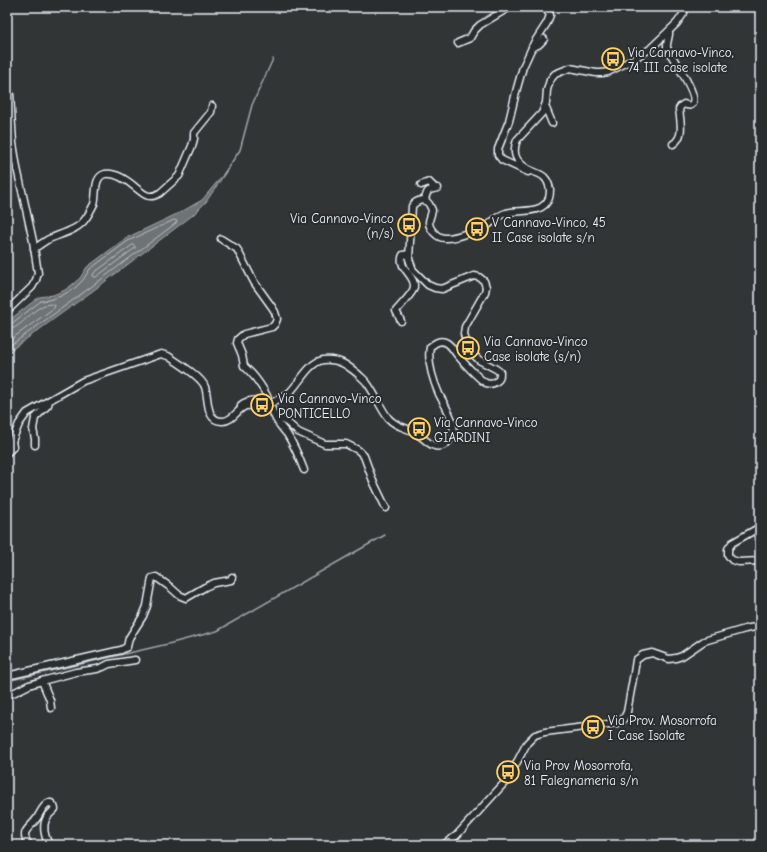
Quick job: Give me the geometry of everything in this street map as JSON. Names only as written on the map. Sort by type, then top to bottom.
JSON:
[{"type":"street","points":[[458,43],[470,38],[480,24],[510,7]]},
{"type":"street","points":[[539,174],[526,171],[502,160],[498,155],[498,149],[509,121],[523,67],[534,43],[550,16],[545,7]]},
{"type":"street","points":[[424,200],[428,203],[432,211],[429,223],[431,229],[438,236],[444,238],[474,231],[507,212],[544,206],[549,200],[549,185],[544,177],[527,168],[520,162],[514,153],[517,140],[542,113],[546,103],[547,90],[550,80],[555,74],[570,68],[596,73],[608,72],[628,62],[650,49],[669,31],[684,14],[684,7]]},
{"type":"street","points":[[669,31],[670,34],[666,45],[691,88],[694,102],[690,106],[684,104],[679,109],[681,134],[680,139],[674,144]]},
{"type":"street","points":[[532,48],[536,47],[544,39]]},
{"type":"street","points":[[7,311],[32,287],[38,273],[13,143],[10,94]]},
{"type":"street","points":[[34,249],[40,244],[71,230],[84,221],[94,204],[97,180],[100,176],[111,174],[120,177],[146,196],[152,196],[160,193],[179,176],[192,146],[194,133],[211,112],[212,106]]},
{"type":"street","points":[[545,106],[552,123]]},
{"type":"street","points":[[421,185],[429,182],[436,188],[429,190],[426,193],[424,200]]},
{"type":"street","points":[[7,453],[13,447],[9,443],[19,424],[27,414],[83,381],[162,354],[168,356],[200,379],[205,386],[208,408],[212,416],[216,420],[222,421],[234,416],[241,408],[248,406],[263,407],[289,392],[310,368],[321,360],[336,360],[343,362],[367,382],[388,418],[397,426],[416,433],[435,446],[441,447],[447,443],[453,433],[454,426],[438,392],[431,369],[428,354],[430,347],[440,341],[446,342],[464,364],[485,383],[492,384],[498,382],[500,372],[479,360],[475,356],[466,342],[464,334],[465,327],[485,292],[486,287],[484,281],[474,276],[442,289],[435,288],[428,285],[413,270],[409,262],[412,206],[421,200],[424,200]]},
{"type":"street","points":[[221,239],[237,249],[254,282],[275,312],[277,319],[272,327],[244,334],[238,339],[237,343],[242,355],[244,366],[253,374],[267,394],[276,420],[294,447],[304,470]]},
{"type":"street","points":[[401,321],[396,311],[413,290],[414,283],[402,262],[403,255],[409,254]]},
{"type":"street","points":[[35,445],[33,429],[35,418],[48,405],[50,400]]},
{"type":"street","points":[[274,415],[288,423],[298,432],[326,444],[346,444],[358,450],[364,456],[373,481],[386,508]]},
{"type":"street","points":[[760,527],[732,543],[728,549],[728,555],[732,560],[739,562],[760,561]]},
{"type":"street","points":[[7,676],[121,650],[127,647],[129,638],[143,616],[147,606],[152,578],[156,577],[179,595],[186,598],[214,583],[231,580],[232,577]]},
{"type":"street","points":[[443,845],[456,836],[508,779],[527,743],[535,735],[545,732],[617,723],[623,720],[627,712],[636,660],[643,655],[652,653],[669,659],[676,658],[682,656],[704,641],[760,626]]},
{"type":"street","points":[[7,696],[29,685],[42,681],[76,672],[98,669],[109,664],[135,660]]},
{"type":"street","points":[[42,681],[50,700],[51,708]]},
{"type":"street","points":[[29,845],[25,840],[24,835],[26,830],[36,819],[42,809],[48,803],[51,803],[55,809],[46,819],[44,831],[49,845]]},
{"type":"water","points":[[228,169],[206,202],[193,215],[94,290],[7,353],[7,322],[39,297],[53,295],[65,290],[80,278],[87,267],[126,238],[181,212],[202,200]]},
{"type":"waterway","points":[[223,175],[240,150],[252,105],[273,59]]},
{"type":"waterway","points":[[7,681],[168,644],[217,631],[385,535]]},
{"type":"place","name":"Via Cannavo-Vinco, 74 III case isolate","points":[[613,59]]},
{"type":"place","name":"Via Cannavo-Vinco (n/s)","points":[[409,225]]},
{"type":"place","name":"V Cannavo-Vinco, 45 II Case isolate s/n","points":[[477,229]]},
{"type":"place","name":"Via Cannavo-Vinco Case isolate (s/n)","points":[[468,348]]},
{"type":"place","name":"Via Cannavo-Vinco PONTICELLO","points":[[262,405]]},
{"type":"place","name":"Via Cannavo-Vinco GIARDINI","points":[[419,429]]},
{"type":"place","name":"Via Prov. Mosorrofa I Case Isolate","points":[[593,727]]},
{"type":"place","name":"Via Prov Mosorrofa, 81 Falegnameria s/n","points":[[508,772]]}]
